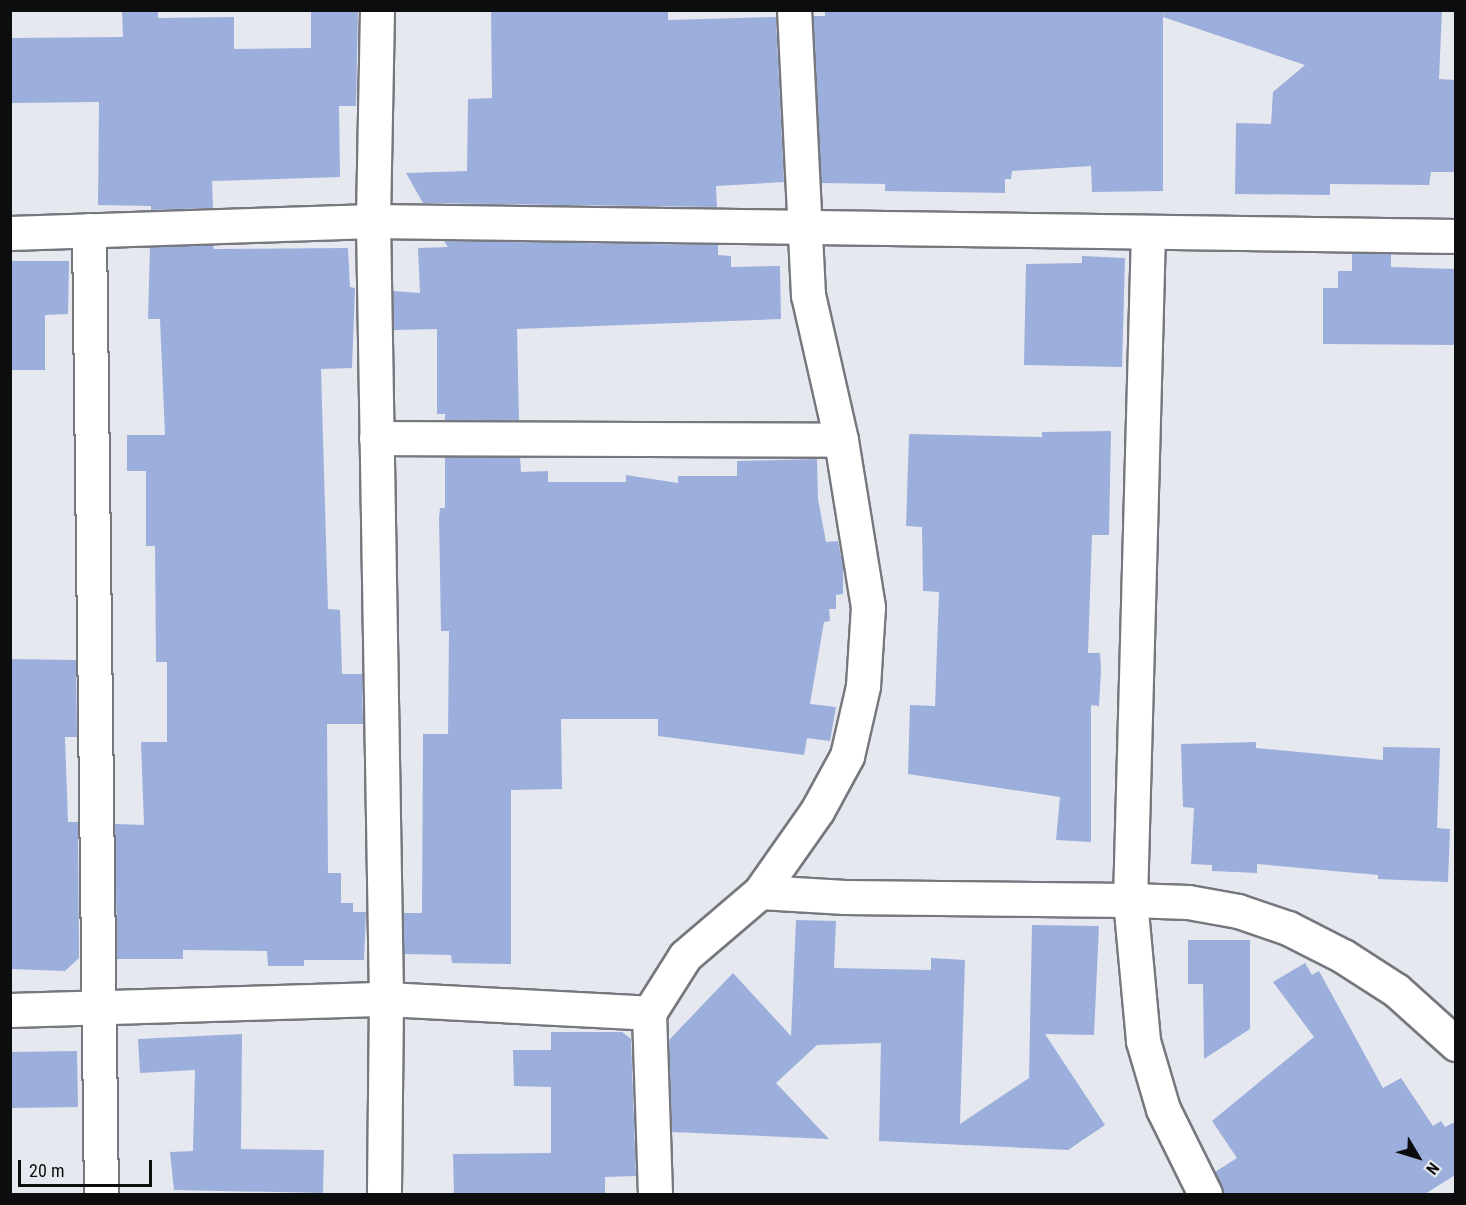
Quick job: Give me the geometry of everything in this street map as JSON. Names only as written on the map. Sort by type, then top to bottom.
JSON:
[{"type":"street","points":[[377,10],[373,221],[386,999],[384,1194]]},
{"type":"street","points":[[655,1194],[649,1013],[685,956],[760,892],[817,811],[847,756],[863,686],[868,607],[841,440],[808,295],[794,10]]},
{"type":"street","points":[[10,233],[373,221],[1455,236]]},
{"type":"street","points":[[89,230],[101,1008],[101,1194]]},
{"type":"street","points":[[1148,232],[1130,900],[1143,1041],[1163,1109],[1205,1194]]},
{"type":"street","points":[[376,438],[841,440]]},
{"type":"street","points":[[760,892],[845,897],[1188,902],[1238,911],[1288,928],[1343,956],[1396,990],[1455,1044]]},
{"type":"street","points":[[10,1010],[386,999],[649,1013]]},
{"type":"building","points":[[122,10],[158,10],[158,18],[234,17],[234,49],[311,48],[311,10],[358,10],[356,106],[339,106],[340,177],[212,181],[213,208],[151,210],[151,206],[98,205],[99,102],[10,103],[10,38],[123,37]]},
{"type":"building","points":[[491,10],[668,10],[668,20],[776,17],[784,182],[716,186],[717,207],[423,203],[406,173],[467,171],[468,99],[492,98]]},
{"type":"building","points":[[825,10],[1163,10],[1163,16],[1164,10],[1442,10],[1439,79],[1455,80],[1455,172],[1431,172],[1429,185],[1330,184],[1330,195],[1235,194],[1236,123],[1271,124],[1273,92],[1305,65],[1163,17],[1163,191],[1092,192],[1091,166],[1012,171],[1011,179],[1005,179],[1005,193],[885,191],[885,184],[821,183],[813,16],[825,16]]},
{"type":"building","points":[[444,241],[718,245],[718,255],[731,256],[731,267],[780,266],[781,319],[517,329],[519,420],[445,420],[445,414],[437,414],[437,329],[394,330],[393,291],[420,293],[418,248],[448,247]]},
{"type":"building","points":[[213,245],[214,249],[348,248],[350,287],[355,288],[352,368],[321,369],[328,609],[340,610],[342,674],[362,674],[363,724],[327,724],[328,873],[341,873],[341,903],[353,903],[353,912],[366,912],[364,960],[304,960],[304,966],[268,966],[267,951],[183,950],[183,959],[117,959],[115,824],[144,825],[141,742],[167,742],[167,662],[156,662],[155,546],[146,546],[146,471],[127,471],[127,435],[165,435],[160,319],[148,319],[150,247]]},
{"type":"building","points":[[1352,253],[1391,254],[1391,267],[1455,269],[1455,345],[1323,344],[1323,288],[1338,288],[1338,271],[1352,271]]},
{"type":"building","points":[[1082,256],[1125,258],[1122,367],[1024,365],[1026,264],[1082,263]]},
{"type":"building","points":[[10,261],[69,261],[68,314],[45,315],[45,370],[10,370]]},
{"type":"building","points":[[1111,431],[1109,535],[1092,535],[1088,653],[1100,653],[1101,670],[1099,706],[1091,705],[1091,842],[1056,840],[1060,797],[908,774],[910,705],[935,706],[939,592],[923,591],[922,527],[906,526],[909,434],[1042,437],[1042,432]]},
{"type":"building","points":[[445,457],[520,457],[521,472],[548,471],[548,482],[626,482],[626,475],[678,483],[678,476],[737,476],[737,461],[817,459],[818,499],[826,542],[838,541],[843,567],[843,594],[836,595],[836,609],[829,609],[830,621],[824,622],[810,704],[836,707],[830,741],[807,738],[804,755],[658,736],[658,719],[561,719],[562,789],[511,790],[511,964],[452,963],[451,955],[404,954],[403,913],[422,913],[423,734],[448,734],[449,631],[441,631],[439,519],[440,508],[445,508]]},
{"type":"building","points":[[10,659],[76,660],[77,737],[65,737],[68,822],[78,822],[79,958],[65,971],[10,969]]},
{"type":"building","points":[[1256,742],[1256,748],[1383,760],[1383,747],[1440,748],[1437,828],[1450,829],[1448,882],[1378,879],[1378,875],[1257,864],[1257,873],[1212,871],[1212,865],[1191,864],[1194,808],[1183,807],[1181,744]]},
{"type":"building","points":[[796,920],[836,921],[834,968],[931,970],[931,958],[965,960],[960,1124],[1029,1078],[1032,925],[1099,926],[1094,1035],[1045,1034],[1105,1125],[1068,1150],[879,1141],[881,1043],[817,1045],[776,1083],[829,1139],[672,1132],[669,1040],[733,973],[791,1036]]},
{"type":"building","points":[[1188,940],[1250,940],[1250,1029],[1204,1059],[1203,984],[1188,984]]},
{"type":"building","points":[[1305,963],[1312,975],[1319,971],[1383,1088],[1401,1078],[1433,1126],[1441,1121],[1445,1127],[1455,1122],[1455,1175],[1425,1194],[1224,1194],[1215,1172],[1237,1158],[1212,1121],[1314,1037],[1273,982]]},
{"type":"building","points":[[551,1032],[622,1032],[631,1039],[636,1176],[605,1177],[605,1194],[454,1193],[453,1154],[551,1153],[551,1087],[514,1086],[513,1050],[551,1050]]},
{"type":"building","points":[[242,1034],[241,1149],[324,1150],[323,1193],[174,1190],[170,1152],[193,1151],[195,1070],[140,1073],[138,1039]]},
{"type":"building","points":[[77,1051],[78,1107],[10,1108],[10,1052]]}]
